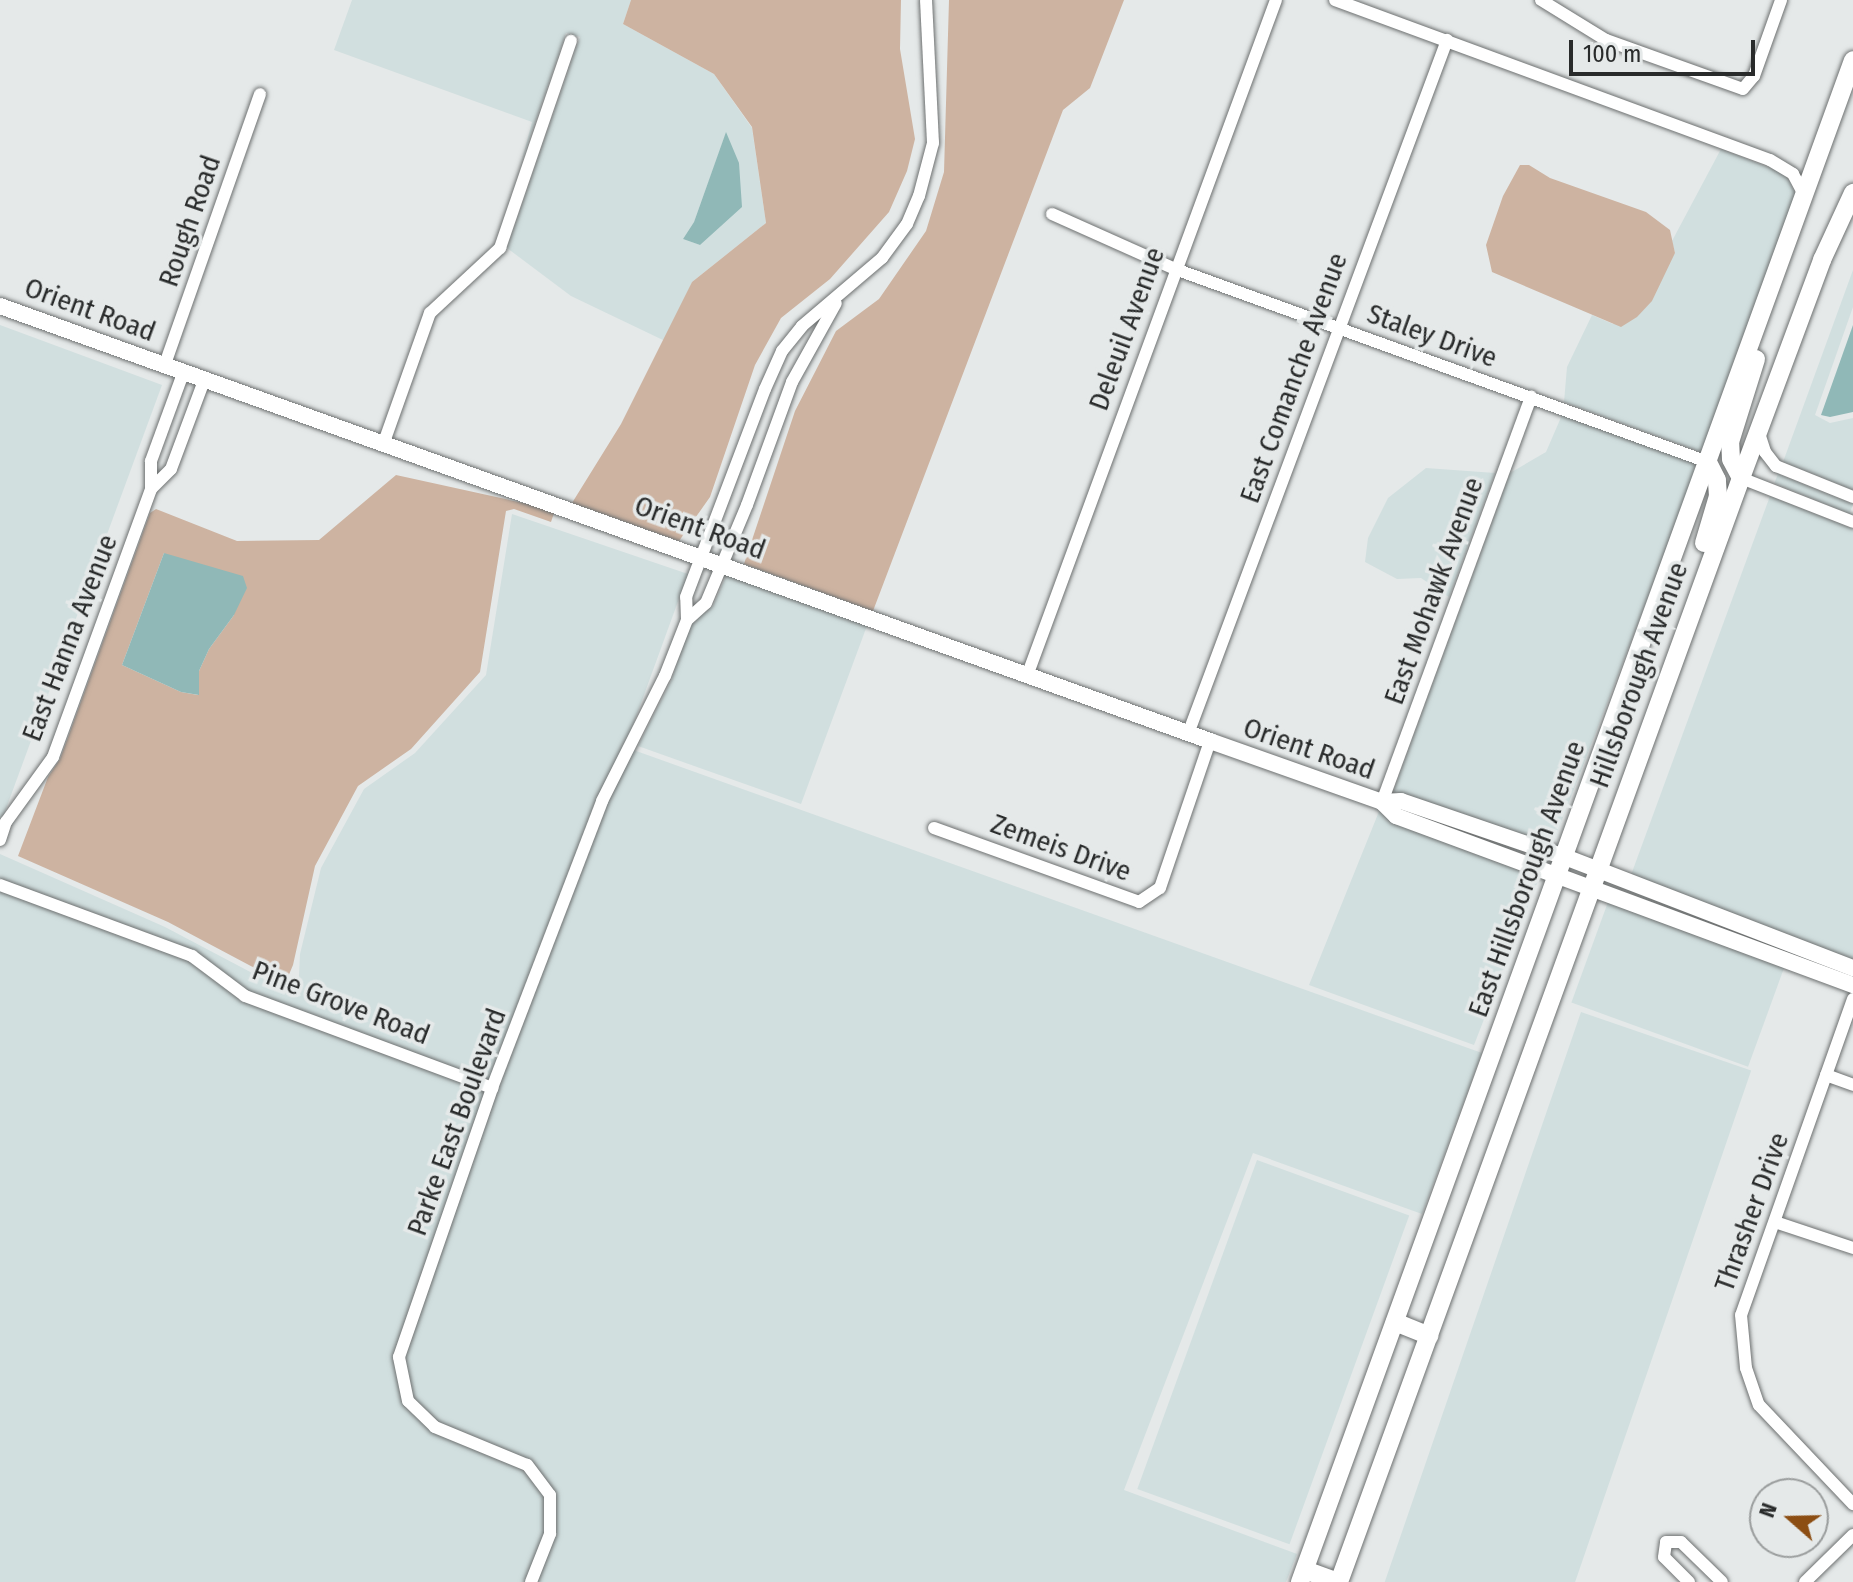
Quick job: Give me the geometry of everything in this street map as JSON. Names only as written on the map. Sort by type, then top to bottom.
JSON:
[{"type":"main road","name":"East Hillsborough Avenue","points":[[1302,1576],[1853,60]]},
{"type":"main road","name":"Hillsborough Avenue","points":[[1591,891],[1758,430],[1822,260],[1853,193]]},
{"type":"main road","points":[[1741,478],[1731,459],[1730,442],[1759,352],[1761,315]]},
{"type":"main road","points":[[1685,628],[1690,583],[1718,496],[1708,462]]},
{"type":"main road","points":[[1302,1576],[1339,1582],[1591,891]]},
{"type":"main road","points":[[1395,1322],[1429,1336]]},
{"type":"street","points":[[840,296],[882,258],[907,224],[928,168],[933,143],[926,0]]},
{"type":"street","name":"Deleuil Avenue","points":[[1027,676],[1276,0]]},
{"type":"street","points":[[1335,0],[1770,160],[1793,174],[1804,195]]},
{"type":"street","points":[[1549,1],[1606,40],[1743,89],[1754,76],[1781,0]]},
{"type":"street","name":"East Comanche Avenue","points":[[1188,734],[1337,327],[1447,40]]},
{"type":"street","points":[[384,442],[430,313],[500,248],[571,41]]},
{"type":"street","name":"Rough Road","points":[[165,364],[260,94]]},
{"type":"street","name":"Staley Drive","points":[[1052,214],[1175,269],[1708,462]]},
{"type":"street","name":"Parke East Boulevard","points":[[531,1582],[550,1534],[550,1495],[527,1465],[435,1427],[408,1401],[399,1357],[492,1088],[602,801],[665,676],[687,620],[686,597],[701,555],[782,351],[802,326],[840,296]]},
{"type":"street","name":"Parke East Boulevard","points":[[687,620],[706,603],[792,382],[840,296]]},
{"type":"street","name":"Orient Road","points":[[0,306],[701,555],[1188,734],[1382,802],[1401,801],[1565,857],[1853,968]]},
{"type":"street","name":"East Hanna Avenue","points":[[0,840],[6,822],[53,757],[151,489],[151,461],[184,371]]},
{"type":"street","name":"East Hanna Avenue","points":[[151,489],[171,469],[205,378]]},
{"type":"street","name":"East Mohawk Avenue","points":[[1382,802],[1531,397]]},
{"type":"street","points":[[1758,430],[1765,452],[1776,466],[1853,497]]},
{"type":"street","points":[[1741,478],[1853,522]]},
{"type":"street","name":"Zemeis Drive","points":[[934,828],[1139,902],[1160,888],[1210,741]]},
{"type":"street","name":"Orient Road","points":[[1382,802],[1396,816],[1591,891],[1853,985]]},
{"type":"street","name":"Pine Grove Road","points":[[0,885],[192,956],[245,996],[492,1088]]},
{"type":"street","name":"Thrasher Drive","points":[[1853,999],[1741,1315],[1746,1368],[1759,1405],[1853,1504]]},
{"type":"street","points":[[1826,1075],[1853,1085]]},
{"type":"street","points":[[1775,1222],[1853,1248]]},
{"type":"street","points":[[1805,1582],[1853,1535]]},
{"type":"street","points":[[1689,1582],[1664,1557],[1666,1542],[1681,1542],[1722,1582]]},
{"type":"shaded area","points":[[352,0],[631,0],[623,24],[714,74],[752,128],[766,223],[692,282],[665,341],[571,296],[507,248],[580,37],[566,33],[521,163],[532,122],[334,50]],"holes":[[[726,133],[713,231],[700,245],[683,239],[694,222]]]},
{"type":"shaded area","points":[[631,0],[901,0],[900,49],[915,139],[907,171],[889,212],[830,279],[781,318],[755,365],[710,497],[679,541],[572,503],[621,424],[692,282],[766,223],[752,127],[714,74],[623,24]]},
{"type":"shaded area","points":[[949,0],[1124,0],[1090,88],[1063,110],[873,611],[744,564],[795,411],[836,331],[879,299],[926,231],[944,172]]},
{"type":"shaded area","points":[[1721,149],[1778,171],[1788,178],[1796,195],[1704,453],[1564,402],[1567,367],[1592,315],[1613,324],[1675,253],[1672,241]]},
{"type":"shaded area","points":[[1520,165],[1529,165],[1550,178],[1646,212],[1670,230],[1675,253],[1652,301],[1637,317],[1621,327],[1492,272],[1486,245],[1503,196]]},
{"type":"shaded area","points":[[1853,270],[1853,307],[1815,415],[1830,423],[1853,418],[1853,490],[1783,462]]},
{"type":"shaded area","points":[[0,325],[162,385],[0,825]]},
{"type":"shaded area","points":[[1562,415],[1699,465],[1552,846],[1392,795],[1510,473],[1546,452]]},
{"type":"shaded area","points":[[1426,468],[1495,473],[1449,597],[1421,578],[1397,579],[1365,562],[1368,538],[1388,498]]},
{"type":"shaded area","points":[[1778,474],[1853,504],[1849,514],[1774,483]]},
{"type":"shaded area","points":[[396,475],[555,510],[551,522],[514,509],[506,511],[480,672],[411,749],[358,786],[315,866],[293,965],[285,984],[168,922],[18,856],[48,777],[60,759],[150,513],[156,509],[237,541],[319,540]],"holes":[[[164,553],[234,615],[209,649],[199,671],[198,695],[181,692],[122,665]]]},
{"type":"shaded area","points":[[1770,496],[1853,529],[1853,961],[1631,875]]},
{"type":"shaded area","points":[[512,514],[688,574],[625,747],[1482,1053],[1422,1214],[1253,1153],[1124,1490],[1297,1554],[1286,1582],[0,1582],[0,854],[165,927],[298,997],[300,954],[321,868],[364,789],[415,753],[486,675]]},
{"type":"shaded area","points":[[728,572],[868,623],[801,804],[638,746],[672,679],[690,624],[713,606]]},
{"type":"shaded area","points":[[1380,809],[1393,822],[1539,878],[1474,1045],[1309,985]]},
{"type":"shaded area","points":[[1608,902],[1785,966],[1748,1067],[1571,1003]]},
{"type":"shaded area","points":[[1581,1012],[1751,1071],[1575,1582],[1385,1582]]},
{"type":"shaded area","points":[[1257,1160],[1409,1215],[1290,1544],[1137,1489]]},
{"type":"water","points":[[726,132],[739,163],[742,207],[700,245],[683,239],[694,222]]},
{"type":"water","points":[[1853,325],[1853,412],[1830,417],[1821,415]]},
{"type":"water","points":[[164,553],[243,576],[247,588],[199,671],[199,695],[181,692],[122,665]]}]
